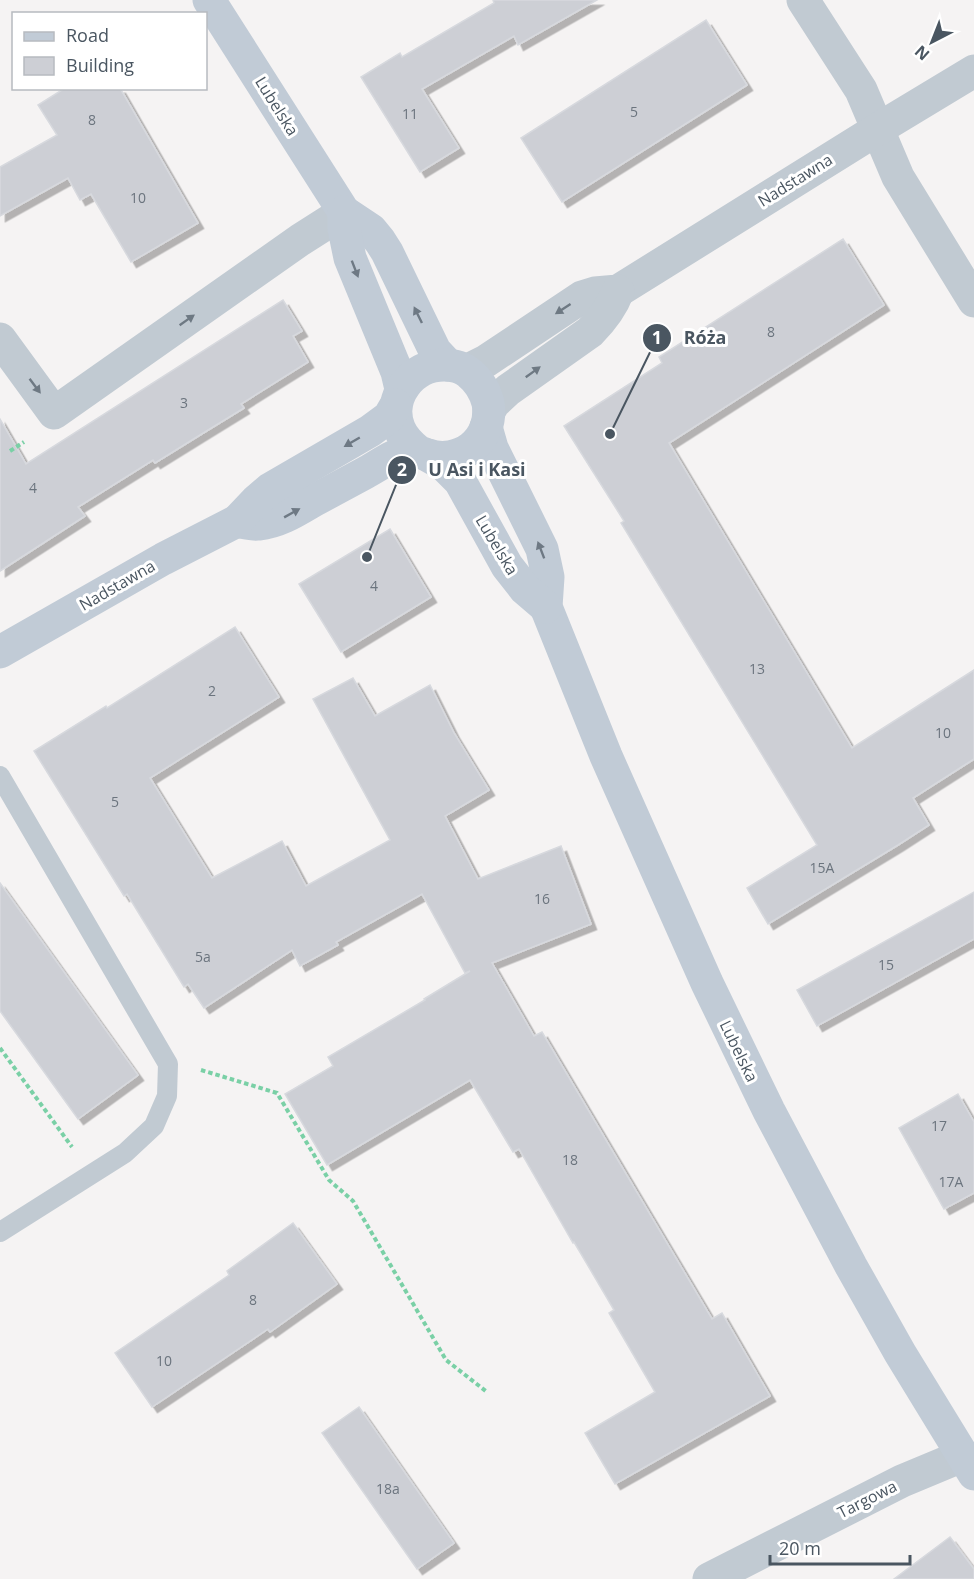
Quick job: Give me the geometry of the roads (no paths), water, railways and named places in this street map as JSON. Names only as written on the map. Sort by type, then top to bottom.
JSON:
[{"type":"street","name":"Lubelska","points":[[209,0],[344,212],[371,230],[383,246],[435,351],[441,359],[456,367]]},
{"type":"street","points":[[803,0],[861,90],[898,177],[974,301]]},
{"type":"street","name":"Nadstawna","points":[[456,367],[470,369],[486,361],[582,297],[595,292],[618,291],[974,72]]},
{"type":"street","name":"Lubelska","points":[[344,212],[344,229],[350,258],[397,372],[399,397]]},
{"type":"street","points":[[0,339],[54,413],[300,240],[344,212]]},
{"type":"street","name":"Nadstawna","points":[[488,419],[494,403],[508,390],[590,332],[601,321],[618,291]]},
{"type":"street","points":[[429,366],[456,367],[479,383],[485,391],[488,419],[477,442],[462,453],[436,457],[423,453],[410,445],[403,436],[396,416],[399,397],[413,375],[421,370],[429,366]]},
{"type":"street","name":"Nadstawna","points":[[0,652],[163,559],[237,521],[270,489],[377,427],[389,417],[399,397]]},
{"type":"street","name":"Lubelska","points":[[488,419],[492,448],[542,549],[548,577],[546,607],[606,756],[707,983],[740,1053],[851,1266],[970,1460]]},
{"type":"street","name":"Lubelska","points":[[423,453],[442,464],[460,481],[507,566],[525,589],[546,607]]},
{"type":"street","name":"Nadstawna","points":[[237,521],[258,524],[282,519],[401,454],[423,453]]},
{"type":"street","name":"Targowa","points":[[709,1579],[902,1481],[970,1460]]},
{"type":"lane","points":[[0,776],[168,1064],[167,1096],[154,1126],[125,1153],[0,1232]]},
{"type":"place","name":"Róża","points":[[610,434]]},
{"type":"place","name":"U Asi i Kasi","points":[[367,557]]}]
